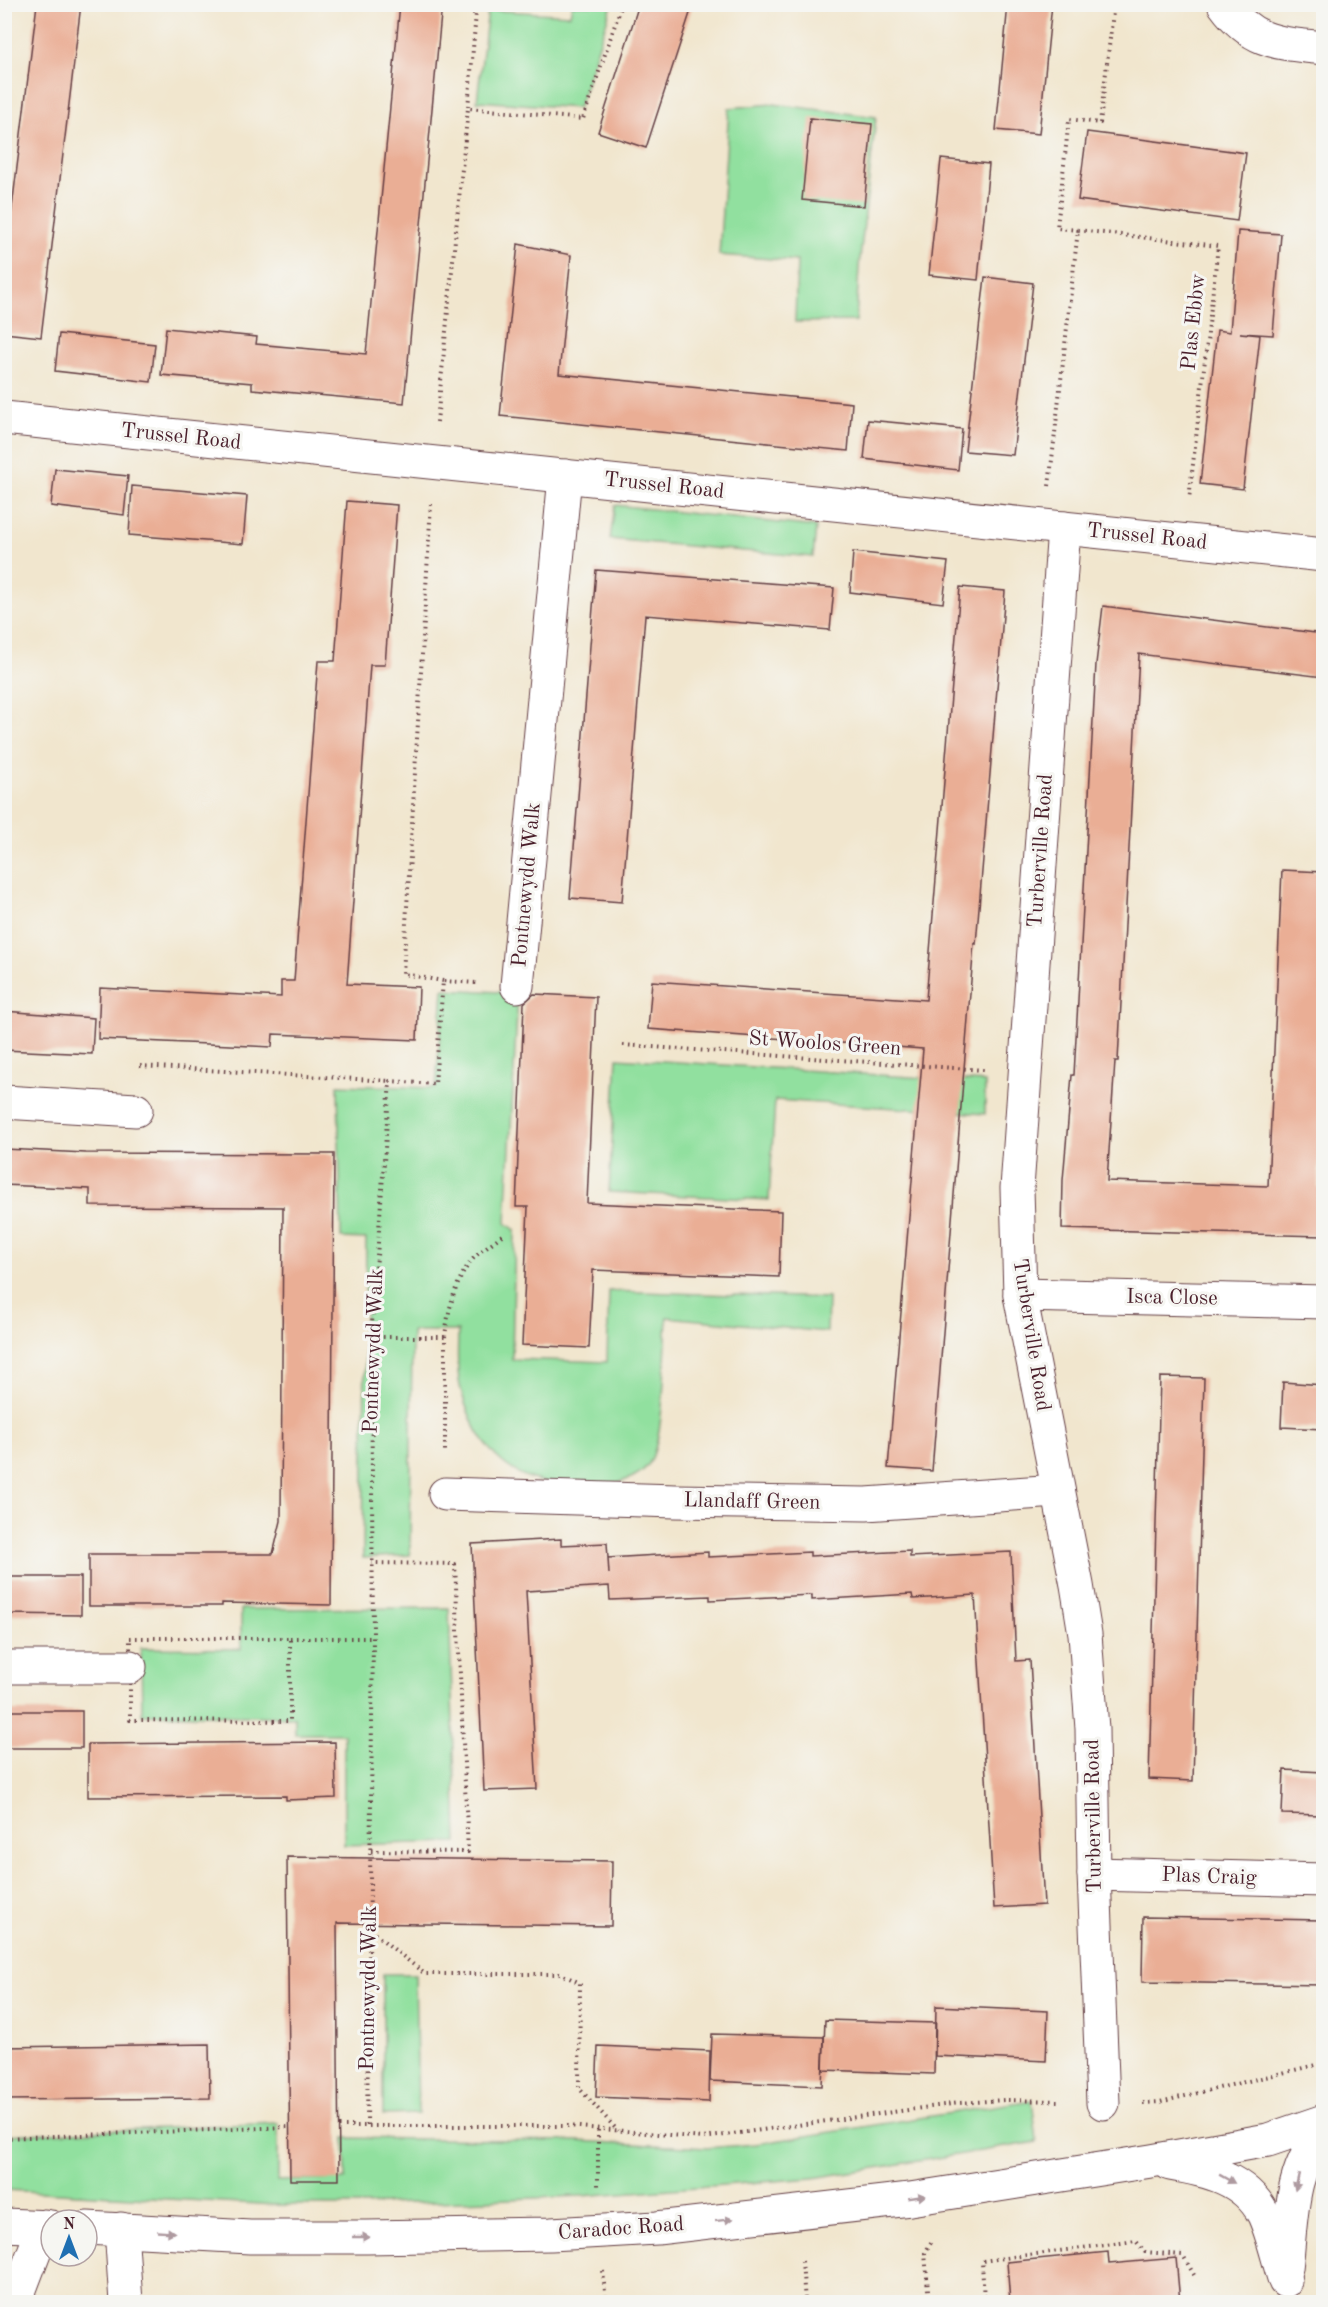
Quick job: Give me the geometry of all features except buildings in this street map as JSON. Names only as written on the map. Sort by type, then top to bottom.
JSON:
[{"type":"street","points":[[1224,4],[1245,28],[1262,39],[1274,43],[1323,48]]},
{"type":"street","name":"Trussel Road","points":[[4,418],[1323,555]]},
{"type":"street","name":"Pontnewydd Walk","points":[[517,986],[565,476]]},
{"type":"street","name":"Turberville Road","points":[[1054,527],[1026,1073],[1017,1188],[1020,1294],[1077,1585],[1088,1668],[1092,1729],[1094,1874],[1103,2103]]},
{"type":"street","points":[[4,1102],[136,1110]]},
{"type":"street","name":"Isca Close","points":[[1020,1294],[1323,1302]]},
{"type":"street","name":"Llandaff Green","points":[[445,1494],[866,1504],[1058,1491]]},
{"type":"street","points":[[4,1667],[130,1667]]},
{"type":"street","name":"Plas Craig","points":[[1094,1874],[1323,1880]]},
{"type":"street","name":"Caradoc Road","points":[[99,2228],[250,2237],[598,2233],[657,2228],[910,2199],[1151,2161],[1268,2140],[1323,2121]]},
{"type":"street","name":"Caradoc Road","points":[[1285,2292],[1296,2183],[1303,2159],[1323,2131]]},
{"type":"street","name":"Caradoc Road","points":[[1151,2161],[1218,2174],[1249,2194],[1263,2214],[1285,2292]]},
{"type":"street","points":[[4,2225],[39,2226]]},
{"type":"street","points":[[121,2229],[126,2302]]},
{"type":"street","points":[[15,2302],[39,2247]]},
{"type":"path","points":[[419,4],[476,12],[468,108]]},
{"type":"path","name":"Plas Ebbw","points":[[1114,4],[1100,123],[1069,119],[1057,228],[1218,246],[1185,541]]},
{"type":"path","points":[[1054,527],[1078,230]]},
{"type":"path","name":"Pontnewydd Walk","points":[[367,2125],[373,1638],[371,1336],[390,1081],[435,1084],[443,981],[517,986]]},
{"type":"path","name":"St Woolos Green","points":[[623,1045],[1026,1073]]},
{"type":"path","points":[[136,1110],[138,1066],[390,1081]]},
{"type":"path","points":[[445,1494],[445,1336],[447,1320],[458,1281],[472,1260],[502,1235]]},
{"type":"path","points":[[371,1336],[445,1336]]},
{"type":"path","points":[[370,1851],[468,1852],[455,1564],[372,1563]]},
{"type":"path","points":[[290,1638],[290,1721],[130,1720],[130,1638],[290,1638],[373,1638]]},
{"type":"path","points":[[369,1930],[425,1974],[561,1974],[580,1983],[579,2088],[619,2132]]},
{"type":"path","points":[[339,2126],[568,2126],[703,2138],[993,2100],[1161,2102],[1323,2063]]},
{"type":"path","points":[[4,2138],[289,2127]]},
{"type":"path","points":[[929,2302],[925,2253],[932,2240],[944,2238]]},
{"type":"path","points":[[984,2302],[982,2261],[1136,2241],[1145,2252],[1183,2255],[1194,2275]]},
{"type":"path","points":[[802,2261],[805,2302]]},
{"type":"green space","points":[[572,5],[612,5],[578,108],[477,101],[488,10],[570,15]]},
{"type":"green space","points":[[773,104],[876,117],[859,267],[856,321],[795,322],[797,261],[719,255],[729,108]]},
{"type":"green space","points":[[615,505],[816,527],[813,557],[610,539]]},
{"type":"green space","points":[[443,989],[518,993],[506,1223],[515,1230],[512,1359],[607,1362],[609,1291],[828,1298],[827,1332],[667,1317],[661,1417],[654,1454],[642,1471],[626,1480],[590,1485],[541,1482],[507,1466],[496,1456],[477,1431],[464,1401],[458,1373],[458,1331],[412,1331],[410,1555],[363,1558],[366,1239],[341,1238],[338,1085],[436,1088]]},
{"type":"green space","points":[[617,1058],[985,1082],[985,1114],[775,1100],[769,1200],[609,1192]]},
{"type":"green space","points":[[449,1608],[457,1842],[344,1845],[344,1734],[295,1734],[295,1717],[142,1714],[141,1648],[241,1649],[241,1609]]},
{"type":"green space","points":[[383,1974],[415,1974],[418,2114],[383,2115]]},
{"type":"green space","points":[[1032,2100],[1037,2142],[813,2178],[581,2196],[363,2205],[276,2205],[5,2190],[5,2135],[278,2123],[278,2181],[346,2179],[345,2138],[577,2141],[707,2148],[756,2144]]}]
